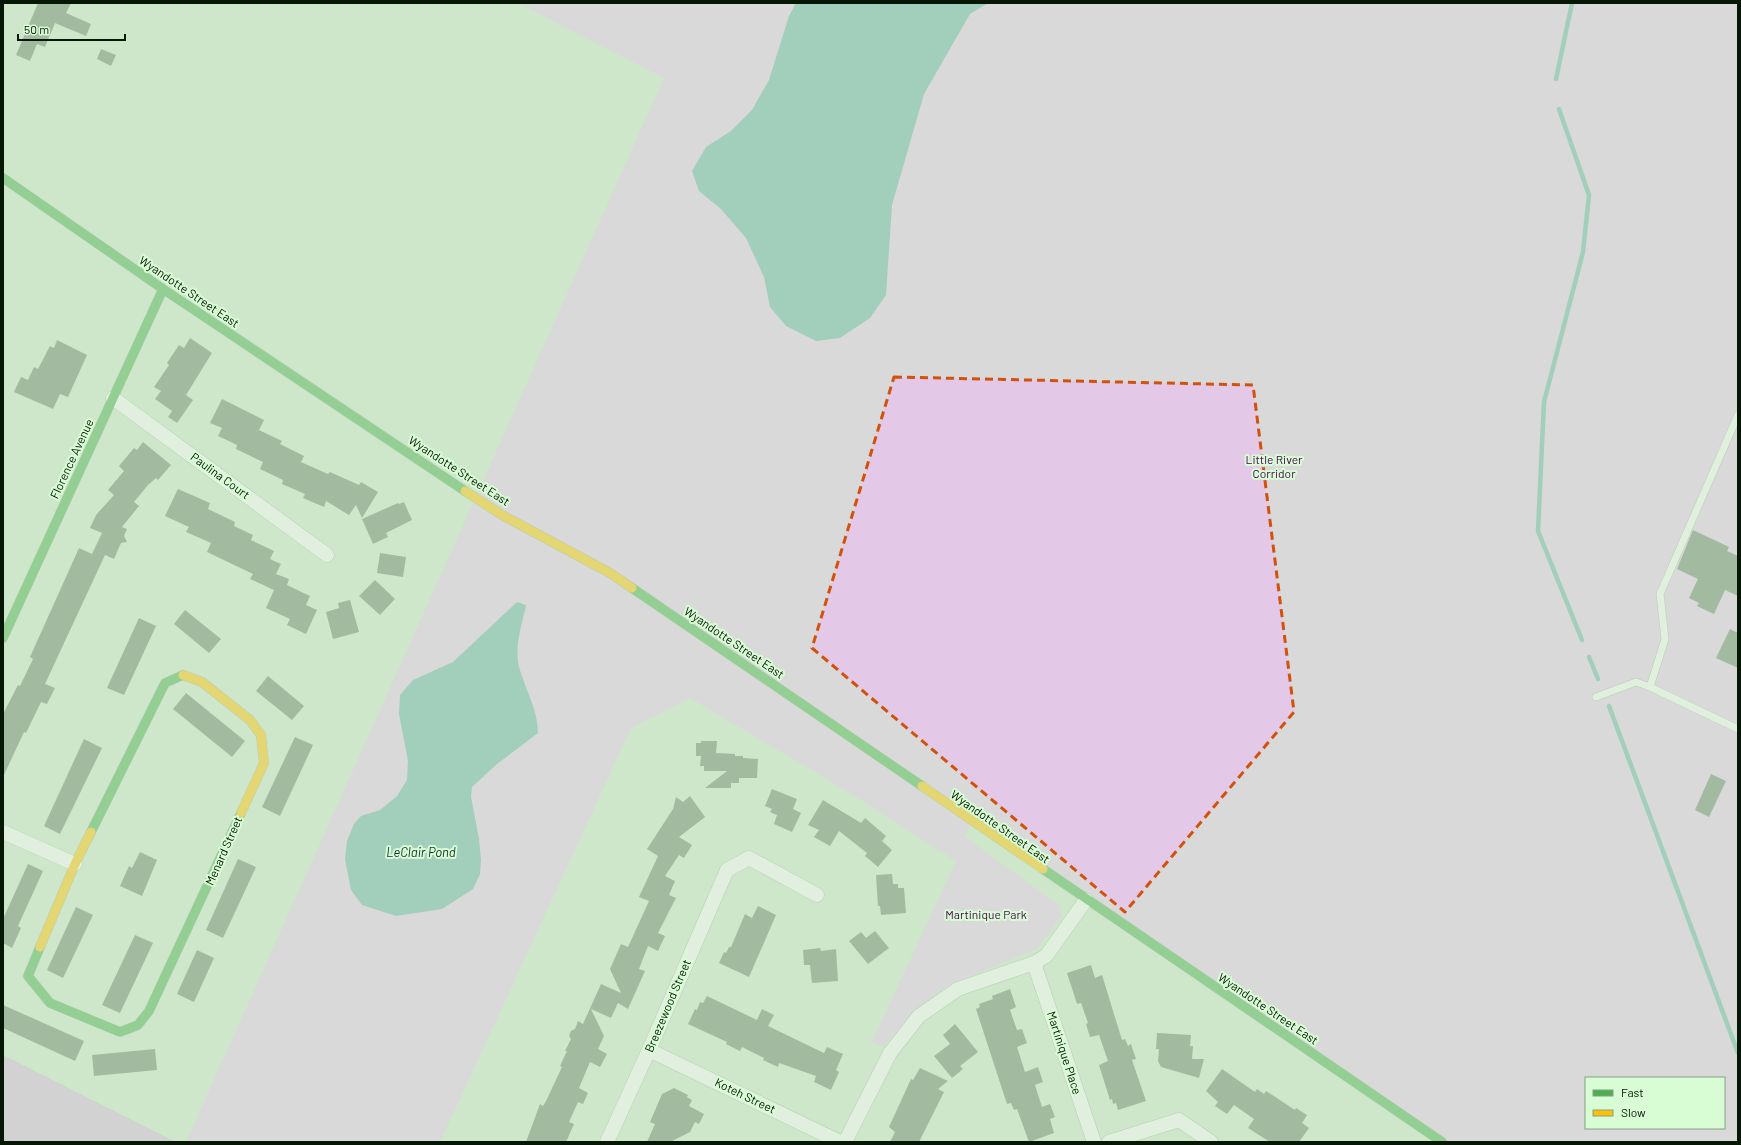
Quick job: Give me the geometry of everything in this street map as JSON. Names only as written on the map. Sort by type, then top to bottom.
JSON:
[{"type":"street","name":"Wyandotte Street East","points":[[3,178],[163,289],[502,515],[610,572],[1086,900],[1442,1142]]},
{"type":"street","name":"Florence Avenue","points":[[3,638],[163,289]]},
{"type":"street","name":"Paulina Court","points":[[113,398],[327,555]]},
{"type":"street","name":"Menard Street","points":[[183,675],[202,682],[250,720],[261,735],[264,762],[149,1011],[138,1025],[120,1032],[50,1003],[28,976],[75,864],[165,683],[183,675]]},
{"type":"street","points":[[3,832],[75,864]]},
{"type":"street","name":"Breezewood Street","points":[[607,1142],[649,1050],[727,870],[749,858],[817,895]]},
{"type":"street","points":[[845,1142],[890,1052],[919,1016],[958,990],[1034,964],[1046,956],[1086,900]]},
{"type":"street","name":"Martinique Place","points":[[1034,964],[1094,1142]]},
{"type":"street","name":"Koteh Street","points":[[649,1050],[840,1142]]},
{"type":"street","points":[[1109,1142],[1179,1120],[1211,1142]]},
{"type":"lane","points":[[1650,687],[1665,639],[1660,594],[1738,414]]},
{"type":"lane","points":[[1596,697],[1636,682],[1650,687],[1738,729]]},
{"type":"highlighted area","points":[[894,377],[1253,385],[1294,712],[1125,912],[812,648]]},
{"type":"green space","name":"Little River Corridor","points":[[518,3],[1738,3],[1738,1142],[1442,1142],[971,821],[965,837],[1059,905],[1062,916],[1036,949],[947,986],[920,1006],[883,1047],[872,1042],[956,861],[837,785],[690,698],[631,728],[440,1142],[186,1142],[664,78]]},
{"type":"shaded area","points":[[3,1055],[176,1142],[3,1142]]},
{"type":"water","points":[[796,3],[988,3],[970,14],[924,94],[892,205],[886,295],[870,318],[840,338],[816,341],[786,326],[770,307],[764,277],[746,238],[721,209],[699,191],[692,171],[706,147],[731,131],[752,110],[769,80],[789,16]]},
{"type":"water","name":"LeClair Pond","points":[[517,602],[526,605],[517,651],[519,667],[536,716],[538,733],[497,764],[472,787],[471,797],[479,839],[481,860],[480,874],[473,889],[442,909],[396,916],[362,905],[351,890],[345,859],[347,841],[354,824],[361,816],[380,810],[397,796],[407,780],[408,761],[399,714],[400,695],[413,680],[453,662]]},
{"type":"building","points":[[38,3],[71,3],[66,13],[91,24],[86,36],[55,23],[45,47],[37,44],[30,61],[16,55]]},
{"type":"building","points":[[101,49],[116,55],[111,66],[97,59]]},
{"type":"building","points":[[190,338],[212,353],[186,395],[193,400],[177,423],[168,417],[172,411],[155,399],[161,391],[154,387],[169,365],[167,363],[179,345],[184,348]]},
{"type":"building","points":[[57,340],[87,355],[68,397],[60,394],[53,409],[14,392],[21,377],[28,380],[34,367],[38,369],[50,346],[54,348]]},
{"type":"building","points":[[222,399],[264,420],[259,430],[282,441],[280,444],[304,456],[301,462],[328,474],[330,472],[359,485],[361,482],[378,492],[362,518],[356,505],[349,515],[326,501],[324,507],[303,498],[305,494],[282,484],[283,480],[260,469],[263,462],[236,449],[237,445],[218,436],[222,428],[210,423]]},
{"type":"building","points":[[143,442],[171,465],[158,480],[156,478],[148,485],[134,502],[139,506],[122,527],[127,529],[124,536],[127,542],[121,543],[114,559],[105,555],[45,684],[55,688],[47,704],[41,702],[26,733],[24,732],[3,777],[3,714],[18,685],[20,686],[33,659],[30,657],[79,548],[92,554],[102,533],[90,528],[96,515],[114,495],[108,490],[124,471],[119,466],[134,448],[137,450]]},
{"type":"building","points":[[178,489],[210,503],[208,509],[235,522],[234,526],[253,535],[251,540],[274,551],[270,559],[281,564],[276,574],[289,579],[287,585],[310,596],[306,605],[317,610],[306,634],[287,625],[290,619],[266,608],[274,590],[250,579],[253,574],[207,552],[211,543],[186,532],[189,527],[165,516]]},
{"type":"building","points":[[404,502],[412,520],[386,533],[388,537],[373,544],[362,519],[398,503]]},
{"type":"building","points":[[1693,530],[1729,547],[1727,551],[1738,556],[1738,596],[1725,590],[1714,614],[1697,606],[1699,603],[1689,598],[1698,579],[1677,569]]},
{"type":"building","points":[[380,553],[406,557],[403,577],[377,573]]},
{"type":"building","points":[[375,580],[395,599],[380,615],[359,596]]},
{"type":"building","points":[[350,600],[359,632],[333,639],[326,612],[339,608],[338,603]]},
{"type":"building","points":[[185,610],[221,639],[209,653],[174,624]]},
{"type":"building","points":[[139,618],[156,626],[124,695],[107,688]]},
{"type":"building","points":[[1730,629],[1738,633],[1738,668],[1716,658]]},
{"type":"building","points":[[268,676],[304,706],[292,720],[256,691]]},
{"type":"building","points":[[186,693],[245,741],[232,757],[173,709]]},
{"type":"building","points":[[295,737],[313,745],[280,816],[262,807]]},
{"type":"building","points":[[84,739],[102,748],[60,834],[44,826]]},
{"type":"building","points":[[701,741],[717,741],[716,753],[735,754],[735,756],[743,756],[743,758],[758,759],[757,778],[739,778],[739,783],[731,783],[731,788],[705,788],[727,771],[704,771],[704,766],[700,766],[701,756],[696,756],[696,743],[701,743]]},
{"type":"building","points":[[1711,774],[1726,781],[1709,817],[1695,810]]},
{"type":"building","points":[[772,789],[797,799],[793,809],[801,813],[792,832],[774,824],[777,815],[770,812],[772,809],[765,806]]},
{"type":"building","points":[[690,796],[705,817],[679,837],[692,845],[684,858],[679,855],[665,876],[675,881],[669,895],[676,898],[658,933],[665,936],[658,951],[648,946],[639,969],[645,971],[628,1009],[618,1003],[611,1018],[591,1009],[604,1036],[598,1049],[607,1054],[600,1067],[590,1062],[579,1088],[588,1093],[583,1104],[578,1102],[569,1122],[574,1124],[566,1142],[526,1142],[540,1104],[543,1106],[546,1101],[562,1067],[560,1066],[571,1039],[569,1036],[571,1031],[575,1029],[578,1021],[583,1024],[601,984],[621,993],[610,969],[621,944],[628,947],[649,901],[639,897],[658,856],[647,849],[673,809],[676,797],[683,802]]},
{"type":"building","points":[[823,800],[861,823],[865,818],[886,836],[882,841],[892,850],[878,867],[865,856],[867,853],[839,831],[830,846],[814,837],[819,830],[808,825]]},
{"type":"building","points":[[140,852],[157,860],[142,896],[120,886],[129,866],[132,868]]},
{"type":"building","points":[[238,859],[256,867],[223,938],[206,930]]},
{"type":"building","points":[[28,864],[43,871],[18,926],[21,928],[12,948],[3,943],[3,919]]},
{"type":"building","points":[[892,874],[893,884],[898,884],[898,888],[904,888],[906,913],[881,915],[880,906],[878,906],[876,875]]},
{"type":"building","points":[[758,906],[776,915],[749,977],[719,963],[724,952],[726,953],[729,947],[731,947],[745,914],[752,918]]},
{"type":"building","points":[[76,907],[93,915],[63,978],[47,970]]},
{"type":"building","points":[[875,931],[889,948],[868,964],[849,941],[861,932],[866,938]]},
{"type":"building","points":[[135,935],[153,943],[120,1013],[102,1005]]},
{"type":"building","points":[[820,948],[821,951],[836,949],[838,981],[812,983],[810,965],[804,965],[803,950]]},
{"type":"building","points":[[197,950],[214,958],[194,1002],[177,994]]},
{"type":"building","points":[[1091,965],[1095,978],[1102,975],[1122,1040],[1125,1039],[1128,1046],[1131,1044],[1136,1059],[1132,1060],[1146,1101],[1118,1110],[1116,1103],[1113,1104],[1112,1099],[1110,1100],[1099,1065],[1108,1061],[1099,1035],[1090,1037],[1086,1024],[1088,1023],[1081,1003],[1077,1004],[1067,973]]},
{"type":"building","points":[[1010,989],[1016,1007],[1010,1010],[1017,1030],[1022,1029],[1027,1043],[1017,1047],[1025,1072],[1038,1067],[1043,1082],[1035,1085],[1042,1107],[1050,1104],[1055,1117],[1050,1119],[1054,1133],[1029,1142],[1017,1109],[1014,1110],[1011,1103],[1007,1104],[976,1009],[980,1007],[979,1004],[993,999],[992,996]]},
{"type":"building","points":[[707,996],[757,1020],[762,1009],[774,1015],[768,1026],[824,1053],[827,1047],[843,1054],[836,1070],[839,1072],[831,1090],[814,1082],[816,1076],[779,1063],[778,1067],[742,1047],[740,1051],[726,1044],[727,1042],[688,1024],[695,1009],[697,1010],[700,1002],[703,1003]]},
{"type":"building","points":[[3,1005],[84,1041],[75,1061],[3,1028]]},
{"type":"building","points":[[955,1024],[978,1052],[960,1066],[963,1069],[952,1078],[934,1056],[950,1044],[943,1035]]},
{"type":"building","points":[[1157,1033],[1191,1035],[1190,1046],[1193,1046],[1192,1059],[1204,1059],[1199,1078],[1161,1067],[1158,1061],[1159,1049],[1156,1049]]},
{"type":"building","points":[[155,1049],[157,1070],[94,1076],[92,1055]]},
{"type":"building","points":[[920,1068],[948,1081],[938,1089],[944,1092],[919,1142],[890,1142],[895,1132],[889,1127],[911,1079],[913,1080]]},
{"type":"building","points":[[1222,1069],[1255,1092],[1257,1089],[1264,1094],[1266,1091],[1295,1110],[1296,1108],[1307,1115],[1302,1123],[1309,1128],[1299,1142],[1270,1142],[1248,1128],[1254,1119],[1234,1105],[1227,1114],[1215,1106],[1218,1102],[1206,1091]]},
{"type":"building","points":[[674,1088],[688,1095],[687,1097],[692,1100],[689,1106],[704,1114],[699,1124],[695,1122],[690,1132],[670,1142],[647,1142],[655,1124],[650,1122],[662,1094]]},
{"type":"waterway","points":[[1556,79],[1572,3]]},
{"type":"waterway","points":[[1559,109],[1589,195],[1583,252],[1544,402],[1538,531],[1582,640]]},
{"type":"waterway","points":[[1589,657],[1598,679]]},
{"type":"waterway","points":[[1609,706],[1738,1053]]},
{"type":"traffic: fast","points":[[3,178],[163,289],[465,491]]},
{"type":"traffic: fast","points":[[3,638],[163,289]]},
{"type":"traffic: fast","points":[[632,588],[922,786]]},
{"type":"traffic: fast","points":[[91,832],[165,683],[183,675]]},
{"type":"traffic: fast","points":[[40,947],[28,976],[50,1003],[120,1032],[138,1025],[149,1011],[241,813]]},
{"type":"traffic: fast","points":[[1043,869],[1442,1142]]},
{"type":"traffic: slow","points":[[465,491],[502,515],[610,573],[632,588]]},
{"type":"traffic: slow","points":[[183,675],[202,682],[250,720],[261,735],[264,763],[241,813]]},
{"type":"traffic: slow","points":[[922,786],[1043,869]]},
{"type":"traffic: slow","points":[[40,947],[75,864],[91,832]]},
{"type":"park label","name":"Martinique Park","points":[[986,915]]}]
